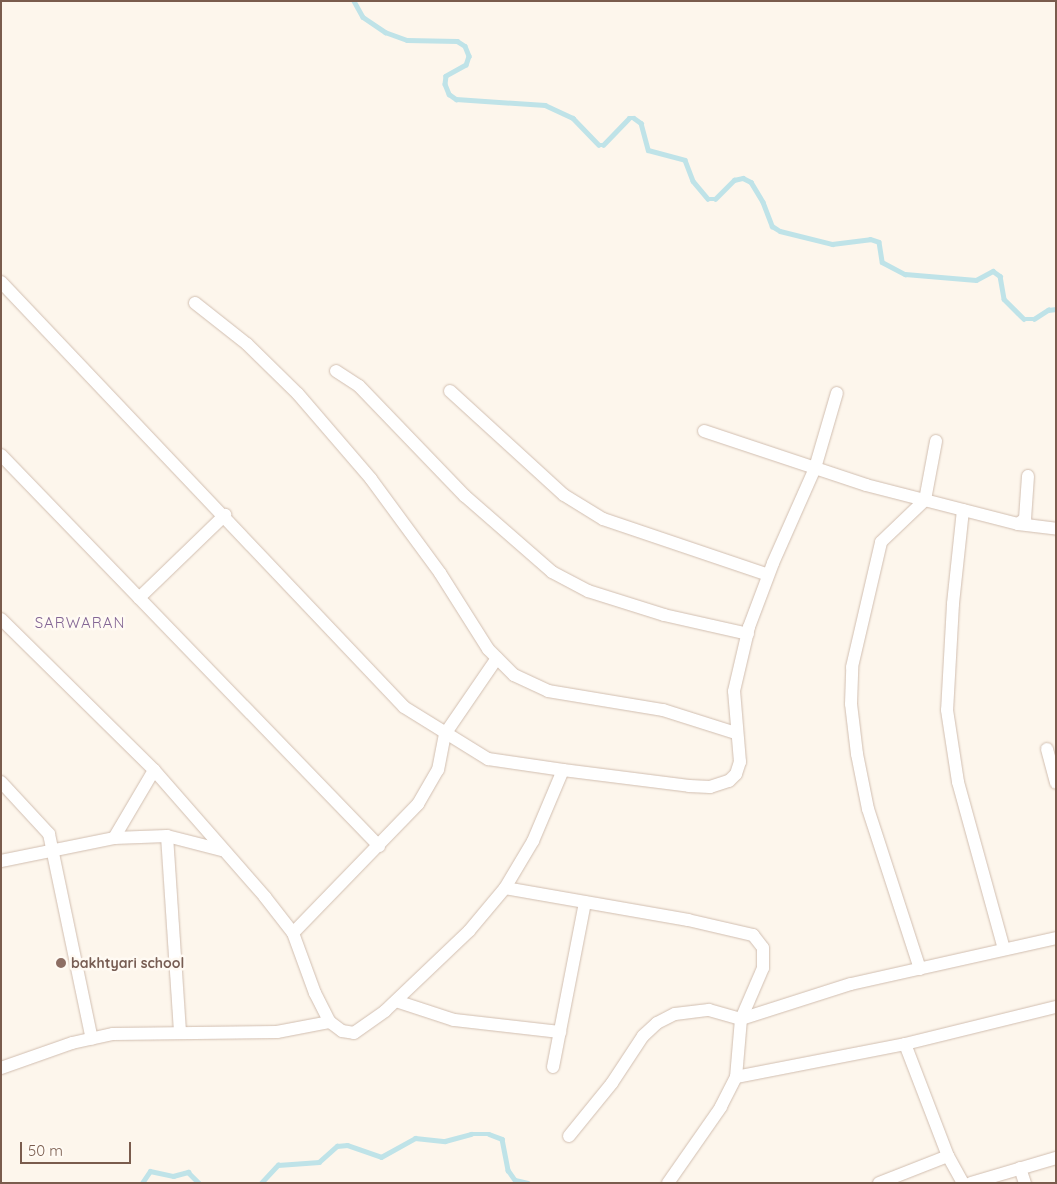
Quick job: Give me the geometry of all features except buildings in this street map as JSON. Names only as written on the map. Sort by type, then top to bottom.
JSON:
[{"type":"street","points":[[1,282],[225,515],[370,674],[404,707],[488,759],[563,770],[710,787],[728,781],[736,774],[740,762],[736,734],[734,691],[748,634],[768,575],[815,468],[837,393]]},
{"type":"street","points":[[195,303],[247,344],[298,394],[371,479],[497,658],[514,675],[548,691],[663,710],[736,734]]},
{"type":"street","points":[[336,370],[365,391],[465,496],[552,572],[607,597],[664,615],[748,634]]},
{"type":"street","points":[[450,390],[564,495],[603,519],[768,575]]},
{"type":"street","points":[[704,431],[815,468],[925,500],[1018,524],[1056,529]]},
{"type":"street","points":[[920,968],[868,809],[852,704],[852,667],[881,542],[925,500],[936,441]]},
{"type":"street","points":[[1,455],[379,846]]},
{"type":"street","points":[[1018,524],[1024,519],[1028,476]]},
{"type":"street","points":[[963,510],[953,604],[947,710],[958,782],[1004,949]]},
{"type":"street","points":[[139,598],[225,515]]},
{"type":"street","points":[[1,619],[154,770],[293,934],[315,994],[330,1022],[342,1031],[354,1033],[396,1001],[469,931],[505,888],[533,841],[563,770]]},
{"type":"street","points":[[293,934],[418,804],[438,770],[445,734],[497,658]]},
{"type":"street","points":[[1047,749],[1056,783]]},
{"type":"street","points":[[114,838],[154,770]]},
{"type":"street","points":[[1,782],[49,834],[92,1039]]},
{"type":"street","points":[[1,861],[114,838],[167,836],[222,850]]},
{"type":"street","points":[[167,836],[180,1032]]},
{"type":"street","points":[[505,888],[753,936],[763,948],[763,968],[742,1019],[736,1077],[721,1107],[668,1183]]},
{"type":"street","points":[[554,1067],[585,902]]},
{"type":"street","points":[[569,1136],[612,1083],[643,1036],[657,1023],[675,1014],[709,1010],[742,1019],[852,984],[1056,938]]},
{"type":"street","points":[[396,1001],[454,1020],[560,1032]]},
{"type":"street","points":[[736,1077],[905,1044],[1056,1006]]},
{"type":"street","points":[[1,1068],[92,1039],[180,1032],[277,1032],[330,1022]]},
{"type":"street","points":[[905,1044],[948,1156],[963,1183]]},
{"type":"street","points":[[879,1183],[948,1156]]},
{"type":"street","points":[[971,1183],[1056,1158]]},
{"type":"street","points":[[1020,1168],[1025,1183]]},
{"type":"waterway","points":[[354,1],[363,17],[385,32],[407,40],[457,41],[465,46],[469,56],[466,65],[446,76],[445,84],[449,94],[456,99],[545,105],[573,118],[599,145],[603,145],[629,118],[634,118],[641,123],[648,150],[685,160],[693,181],[708,199],[715,199],[734,180],[743,178],[751,182],[763,202],[772,226],[780,231],[832,244],[870,239],[879,242],[882,262],[905,274],[976,280],[993,271],[1000,276],[1004,299],[1024,319],[1034,319],[1048,310],[1056,309]]},
{"type":"waterway","points":[[261,1183],[278,1165],[319,1162],[337,1146],[347,1145],[381,1157],[415,1138],[445,1141],[471,1134],[489,1134],[502,1139],[508,1170],[515,1180],[528,1183]]},
{"type":"waterway","points":[[142,1183],[150,1171],[173,1176],[188,1172],[199,1183]]},
{"type":"place","name":"bakhtyari school","points":[[61,963]]},
{"type":"district","name":"SARWARAN","points":[[80,623]]}]
